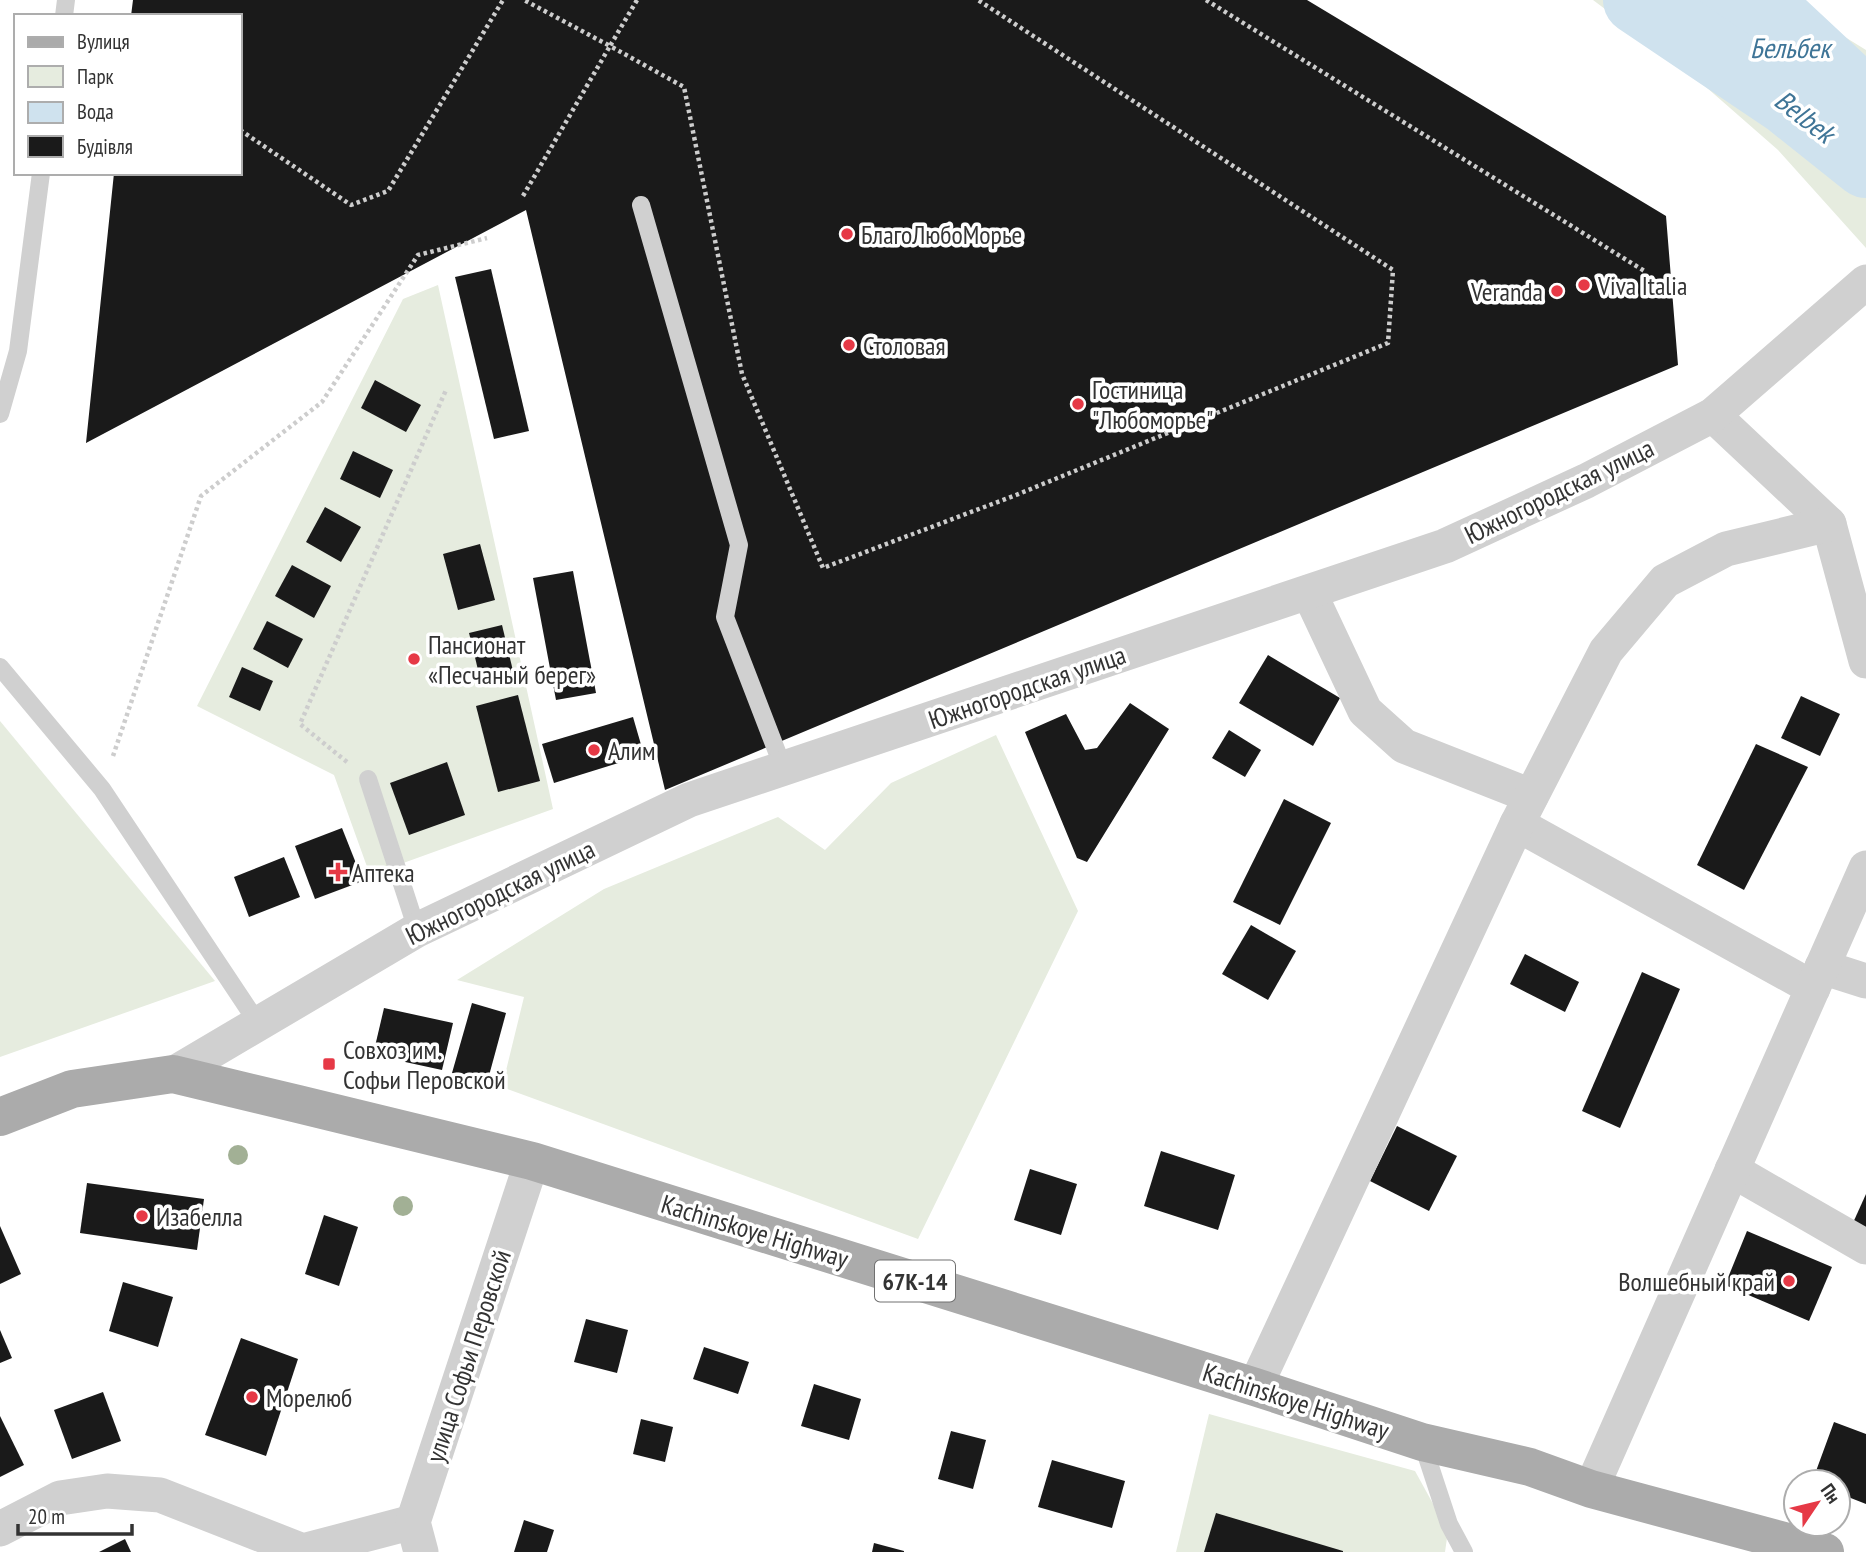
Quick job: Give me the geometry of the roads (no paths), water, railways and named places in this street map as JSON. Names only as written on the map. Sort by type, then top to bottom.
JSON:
[{"type":"main road","name":"Kachinskoye Highway","points":[[0,1117],[72,1089],[173,1074],[532,1161],[1255,1387],[1422,1442],[1530,1467],[1591,1489],[1825,1552]]},
{"type":"street","name":"Южногородская улица","points":[[173,1074],[417,930],[689,800],[1444,547],[1586,481],[1713,415],[1866,282]]},
{"type":"street","points":[[1713,415],[1829,524],[1866,661]]},
{"type":"street","points":[[1255,1387],[1524,810],[1606,651],[1665,581],[1726,549],[1829,524]]},
{"type":"street","points":[[1309,592],[1365,711],[1404,746],[1524,810],[1817,977],[1866,981]]},
{"type":"street","points":[[1591,1489],[1866,868]]},
{"type":"street","name":"улица Софьи Перовской","points":[[417,1537],[532,1161]]},
{"type":"street","points":[[1732,1170],[1866,1247]]},
{"type":"street","points":[[0,1529],[60,1498],[107,1491],[160,1495],[303,1551],[417,1537]]},
{"type":"lane","points":[[0,414],[18,351],[41,175]]},
{"type":"lane","points":[[641,205],[739,545],[725,617],[784,770]]},
{"type":"lane","points":[[0,667],[102,789],[259,1025]]},
{"type":"lane","points":[[368,779],[417,930]]},
{"type":"lane","points":[[1422,1442],[1449,1524],[1464,1552]]},
{"type":"water","name":"Бельбек","points":[[1637,0],[1806,0],[1866,56],[1866,164],[1787,101]]},
{"type":"waterway","name":"Belbek","points":[[1637,0],[1787,101],[1866,164]]},
{"type":"place","name":"БлагоЛюбоМорье","points":[[847,234]]},
{"type":"place","name":"Viva Italia","points":[[1584,285]]},
{"type":"place","name":"Veranda","points":[[1557,291]]},
{"type":"place","name":"Столовая","points":[[849,345]]},
{"type":"place","name":"Гостиница \"Любоморье\"","points":[[1078,404]]},
{"type":"place","name":"Пансионат «Песчаный берег»","points":[[414,659]]},
{"type":"place","name":"Алим","points":[[594,750]]},
{"type":"place","name":"Аптека","points":[[338,872]]},
{"type":"place","name":"Совхоз им. Софьи Перовской","points":[[329,1064]]},
{"type":"place","name":"Изабелла","points":[[142,1216]]},
{"type":"place","name":"Волшебный край","points":[[1789,1281]]},
{"type":"place","name":"Морелюб","points":[[252,1397]]}]
